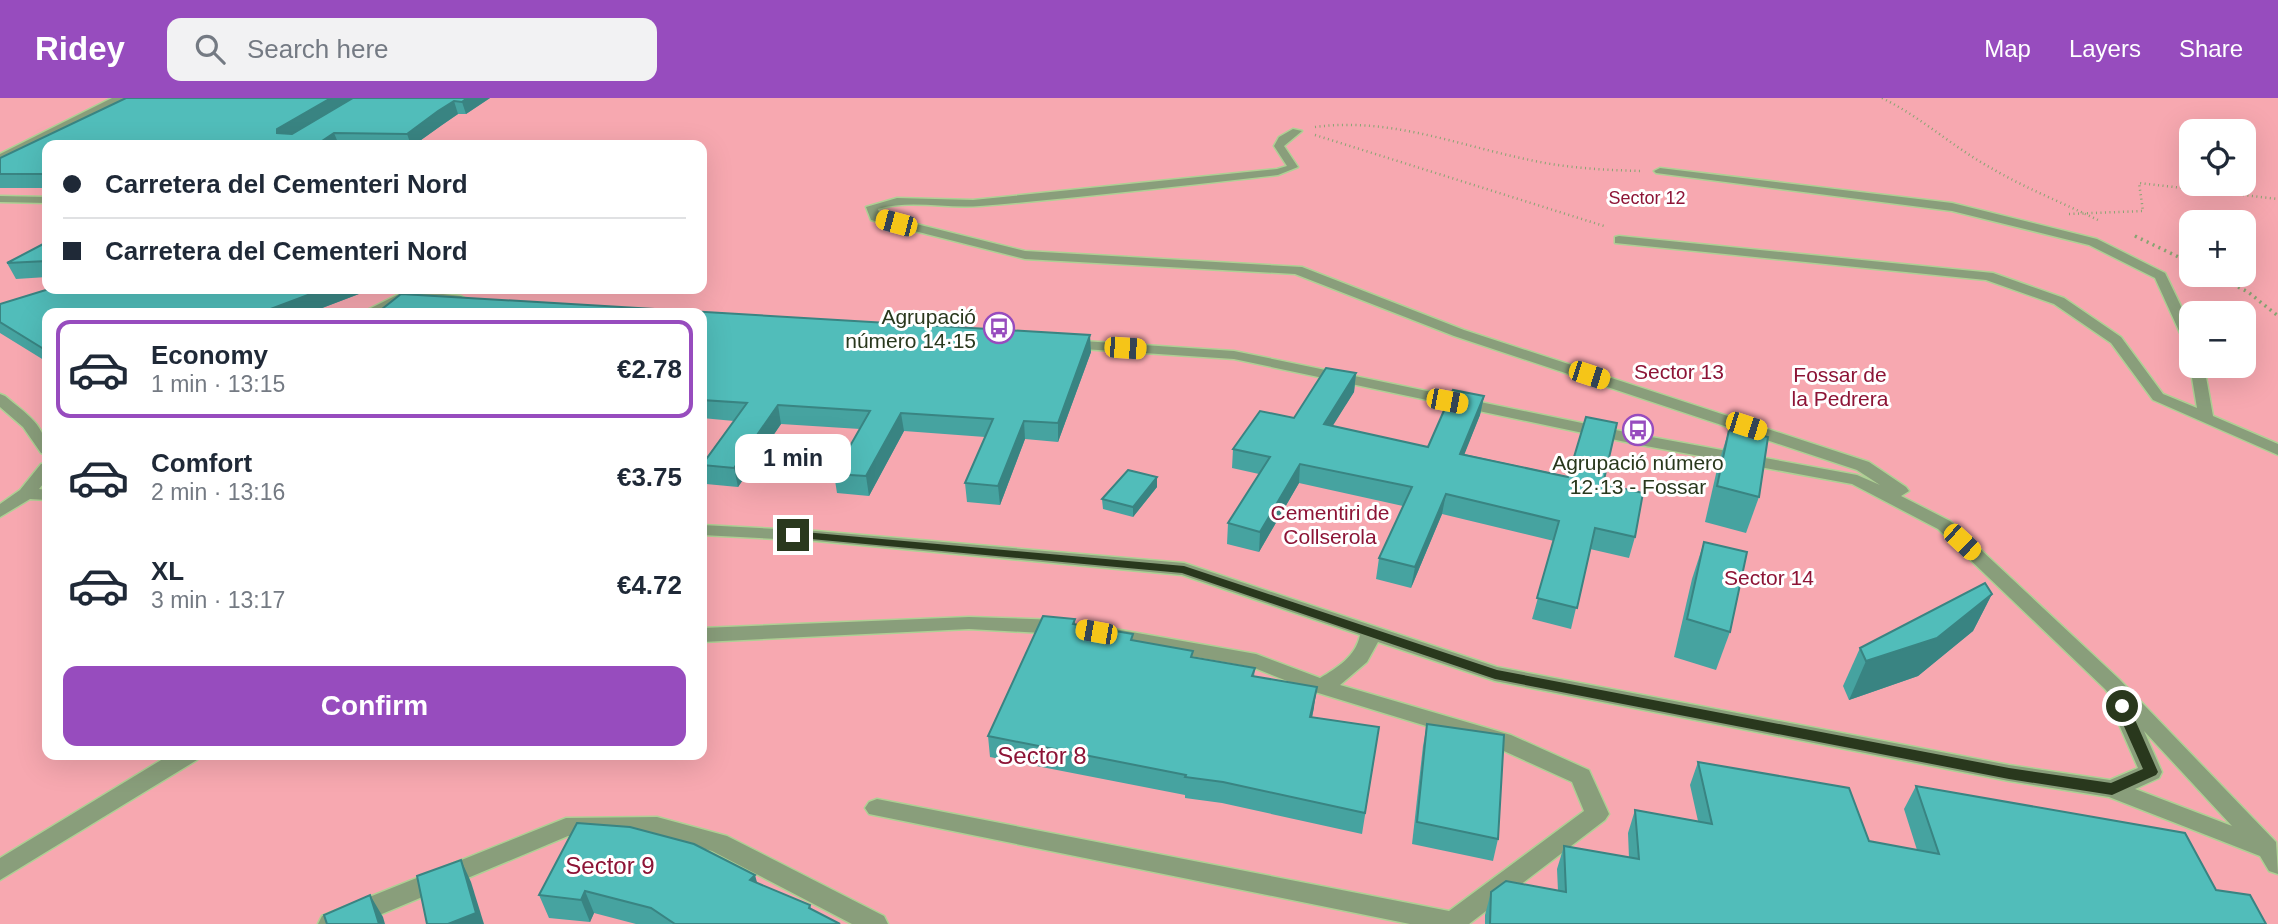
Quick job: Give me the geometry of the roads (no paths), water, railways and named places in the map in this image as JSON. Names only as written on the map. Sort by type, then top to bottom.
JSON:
[{"type":"street","points":[[0,159],[120,98]]},
{"type":"street","points":[[1297,131],[1283,139],[1279,146],[1293,167],[1278,172],[1061,196],[963,204],[885,202],[872,206],[875,217],[1025,255],[1297,270],[1459,333],[1863,466],[1944,525],[2112,684],[2273,857]]},
{"type":"street","points":[[1660,171],[1952,207],[2093,242],[2160,276],[2179,316]]},
{"type":"street","points":[[0,199],[42,200]]},
{"type":"street","points":[[0,207],[42,200]]},
{"type":"street","points":[[1619,240],[1988,276],[2059,301],[2116,340],[2158,397],[2278,450]]},
{"type":"street","points":[[377,308],[403,294]]},
{"type":"street","points":[[426,294],[474,302]]},
{"type":"street","points":[[1056,344],[1234,355],[1635,439],[1857,480],[1944,525]]},
{"type":"street","points":[[2199,378],[2206,418]]},
{"type":"street","points":[[0,399],[29,424],[42,443]]},
{"type":"street","points":[[0,512],[26,494],[42,474]]},
{"type":"street","points":[[26,494],[42,495]]},
{"type":"street","points":[[707,530],[816,536],[1184,569],[1495,674],[2009,773],[2112,789],[2273,857]]},
{"type":"street","points":[[707,635],[969,623],[1089,631],[1256,661],[1322,687],[1503,741],[1581,776],[1597,814],[1453,922],[877,808]]},
{"type":"street","points":[[1322,687],[1350,669],[1370,645],[1370,632]]},
{"type":"street","points":[[2112,684],[2151,772],[2112,789]]},
{"type":"street","points":[[0,870],[179,760]]},
{"type":"street","points":[[331,924],[566,827],[657,826],[719,843],[875,924]]},
{"type":"place","name":"Agrupació número 14·15","points":[[999,328]]},
{"type":"place","name":"Agrupació número 12·13 - Fossar","points":[[1638,430]]},
{"type":"park label","name":"Sector 12","points":[[1647,198]]},
{"type":"park label","name":"Sector 13","points":[[1679,371]]},
{"type":"park label","name":"Fossar de la Pedrera","points":[[1840,386]]},
{"type":"park label","name":"Cementiri de Collserola","points":[[1330,524]]},
{"type":"park label","name":"Sector 14","points":[[1769,577]]},
{"type":"park label","name":"Sector 8","points":[[1042,755]]},
{"type":"park label","name":"Sector 9","points":[[610,865]]}]
